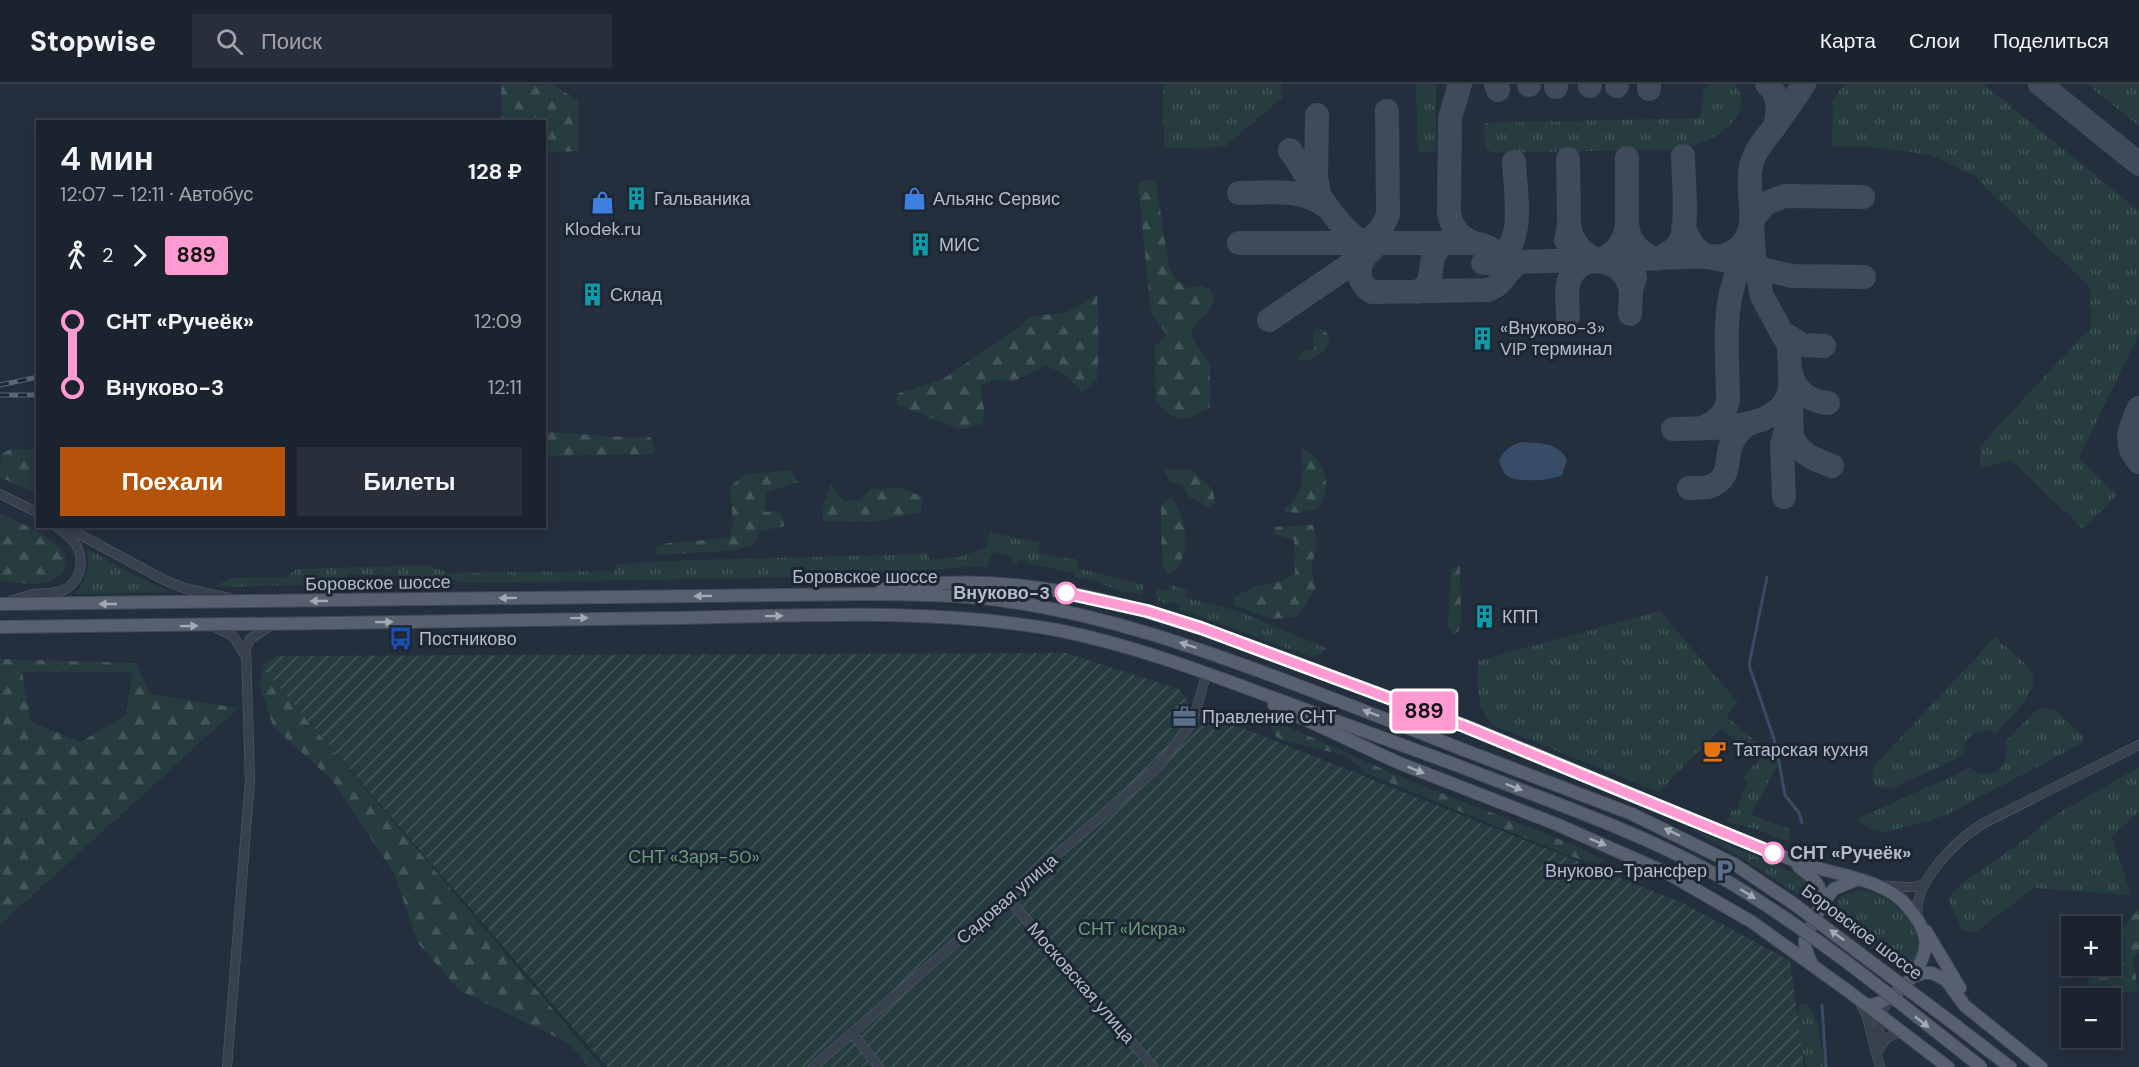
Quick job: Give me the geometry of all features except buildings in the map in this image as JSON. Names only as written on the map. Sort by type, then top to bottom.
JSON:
[{"type":"main road","points":[[866,594],[904,584],[994,582],[1086,597],[1147,611],[1201,628],[1464,726],[1787,858],[1879,886],[1896,895],[1932,940],[1976,1015]]},
{"type":"main road","name":"Боровское шоссе","points":[[0,604],[251,603],[866,594],[953,596],[1013,602],[1105,620],[1199,648],[1632,814],[1685,838],[1734,864],[1783,895],[2010,1067]]},
{"type":"main road","name":"Боровское шоссе","points":[[0,627],[212,626],[801,615],[931,617],[999,622],[1071,633],[1149,653],[1207,672],[1631,833],[1715,874],[1759,901],[1858,972],[1981,1067]]},
{"type":"main road","points":[[1248,688],[1288,712],[1390,759],[1556,824],[1652,865],[1705,893],[1752,922],[1948,1067]]},
{"type":"main road","points":[[1787,858],[1816,880],[1821,891],[1821,904]]},
{"type":"main road","points":[[1813,966],[1805,947],[1805,940],[1821,904],[1834,889],[1856,880]]},
{"type":"main road","points":[[1867,1005],[1879,1004],[1893,996],[1917,968],[1925,952],[1925,936],[1919,922]]},
{"type":"main road","points":[[1905,983],[1918,974],[1935,974],[1946,981],[1965,1006],[2041,1067]]},
{"type":"street","points":[[0,494],[36,512]]},
{"type":"street","points":[[0,604],[30,595],[61,591],[76,579],[81,564],[78,549],[71,538],[58,528]]},
{"type":"street","points":[[68,528],[164,580],[193,590],[251,603]]},
{"type":"street","points":[[227,1067],[250,780],[245,655],[250,639],[274,625]]},
{"type":"street","points":[[212,626],[233,636],[245,655]]},
{"type":"street","name":"Садовая улица","points":[[813,1067],[1159,766],[1193,722],[1207,672]]},
{"type":"street","points":[[1919,922],[1917,903],[1926,882],[1953,847],[1976,828],[2139,745]]},
{"type":"street","points":[[1879,886],[1916,888],[1926,882]]},
{"type":"street","name":"Московская улица","points":[[1008,898],[1153,1067]]},
{"type":"street","points":[[1848,991],[1864,1009],[1879,1063]]},
{"type":"street","points":[[1879,1063],[1879,1014],[1893,996]]},
{"type":"street","points":[[853,1034],[879,1067]]},
{"type":"street","points":[[1879,1063],[1881,1044],[1885,1038],[1905,1034]]},
{"type":"green space","points":[[501,84],[551,84],[578,100],[578,151],[546,152],[546,120],[502,120]]},
{"type":"green space","points":[[1163,84],[1281,84],[1282,98],[1225,147],[1164,148]]},
{"type":"green space","points":[[1416,84],[1436,84],[1436,151],[1418,152]]},
{"type":"green space","points":[[1711,84],[1734,84],[1736,86],[1741,99],[1738,114],[1726,129],[1701,143],[1683,149],[1492,153],[1485,146],[1484,123],[1700,118],[1704,90]]},
{"type":"green space","points":[[1844,84],[1983,84],[2139,211],[2139,334],[2079,457],[2117,495],[2083,529],[2011,460],[1980,468],[1980,446],[2091,327],[2090,288],[1973,175],[1931,155],[1865,146],[1832,147],[1833,100]]},
{"type":"green space","points":[[2087,84],[2139,84],[2139,126]]},
{"type":"green space","points":[[1148,179],[1156,182],[1169,268],[1175,279],[1187,288],[1201,286],[1209,289],[1215,298],[1210,310],[1196,324],[1191,334],[1210,365],[1210,407],[1188,418],[1170,414],[1156,402],[1155,346],[1167,335],[1151,313],[1138,183]]},
{"type":"green space","points":[[1097,294],[1099,348],[1097,380],[1082,392],[1061,372],[1046,366],[1012,382],[994,379],[980,386],[984,409],[983,424],[960,429],[898,405],[896,399],[899,393],[943,379],[1015,330],[1029,317],[1068,312]]},
{"type":"green space","points":[[1317,329],[1328,334],[1330,339],[1328,344],[1315,358],[1300,361],[1298,357],[1302,352],[1314,349],[1313,334]]},
{"type":"green space","points":[[546,432],[650,437],[655,448],[653,454],[546,456]]},
{"type":"green space","points":[[1302,447],[1316,460],[1325,474],[1323,500],[1318,509],[1299,513],[1286,512],[1284,508],[1297,496],[1302,481]]},
{"type":"green space","points":[[36,449],[36,494],[0,477],[1,454],[9,450]]},
{"type":"green space","points":[[1164,469],[1192,470],[1213,490],[1215,503],[1208,508],[1189,497],[1182,484],[1170,482]]},
{"type":"green space","points":[[791,470],[798,482],[767,492],[764,512],[774,511],[782,514],[784,526],[761,531],[752,545],[736,550],[658,555],[656,548],[668,543],[729,538],[733,525],[730,487],[743,475]]},
{"type":"green space","points":[[831,484],[843,501],[860,500],[871,489],[902,488],[922,497],[921,512],[875,522],[823,521],[822,509]]},
{"type":"green space","points":[[1170,497],[1181,515],[1186,537],[1183,558],[1169,574],[1162,565],[1161,507]]},
{"type":"green space","points":[[0,513],[41,534],[59,548],[66,561],[59,576],[44,583],[35,584],[0,581]]},
{"type":"green space","points":[[1313,525],[1317,545],[1311,568],[1316,589],[1296,617],[1273,619],[1235,605],[1234,597],[1256,586],[1283,581],[1295,574],[1294,540],[1274,534],[1275,527]]},
{"type":"green space","points":[[990,532],[1040,543],[1038,553],[1078,560],[1077,568],[1144,585],[1142,595],[1116,590],[1099,582],[1074,577],[1074,573],[1027,563],[1027,561],[1018,560],[1018,563],[1013,563],[1012,556],[992,552],[987,567],[857,576],[464,583],[449,579],[409,579],[406,576],[347,574],[346,584],[215,587],[230,578],[285,577],[297,569],[428,565],[448,573],[615,571],[617,564],[695,560],[927,554],[930,560],[959,557],[985,548]]},
{"type":"green space","points":[[87,548],[124,570],[170,592],[75,594],[87,572]]},
{"type":"green space","points":[[1460,566],[1461,621],[1458,632],[1453,634],[1448,625],[1451,568]]},
{"type":"green space","points":[[1170,585],[1187,590],[1185,597],[1237,611],[1326,648],[1320,655],[1312,657],[1179,609],[1179,605],[1170,602],[1168,605],[1158,600],[1155,592],[1158,589],[1168,591]]},
{"type":"green space","points":[[1660,611],[1738,702],[1726,716],[1779,762],[1751,815],[1790,829],[1789,842],[1756,829],[1727,822],[1732,810],[1737,811],[1747,781],[1743,777],[1760,759],[1722,729],[1659,792],[1495,726],[1484,713],[1478,688],[1478,661]]},
{"type":"green space","points":[[1995,637],[2030,670],[2033,678],[2032,686],[2023,704],[1996,733],[1983,731],[1973,734],[1966,743],[1964,755],[1893,788],[1882,788],[1874,784],[1872,775],[1876,764]]},
{"type":"green space","points":[[1066,653],[1179,689],[1200,721],[1203,712],[1685,904],[1790,961],[1804,1067],[607,1067],[261,666],[277,656]]},
{"type":"green space","points":[[0,659],[136,663],[150,694],[238,708],[0,925]],"holes":[[[22,672],[133,672],[126,715],[81,742],[31,722]]]},
{"type":"green space","points":[[263,668],[602,1067],[589,1067],[568,1043],[459,990],[418,943],[394,873],[332,780],[273,726],[260,685]]},
{"type":"green space","points":[[2047,708],[2055,710],[2081,734],[2084,738],[2082,743],[1948,814],[1885,832],[1871,829],[1857,819],[1970,768],[1985,774],[1998,770],[2006,758],[2005,742],[2035,711]]},
{"type":"green space","points":[[1270,722],[1277,722],[1403,778],[1577,846],[1604,860],[1598,864],[1572,857],[1366,773],[1347,756],[1283,740],[1275,736]]},
{"type":"green space","points":[[2139,767],[2139,812],[2112,837],[2131,895],[2034,888],[1976,932],[1963,931],[1948,899],[1961,884],[2057,814]]},
{"type":"green space","points":[[1692,830],[1806,878],[1799,895],[1735,854]]},
{"type":"green space","points":[[1857,890],[1868,891],[1890,902],[1909,920],[1915,930],[1918,942],[1917,954],[1903,973],[1826,914],[1841,896]]},
{"type":"green space","points":[[2139,909],[2139,952],[2133,958],[2138,991],[2121,992],[2121,988],[2085,988],[2092,976],[2121,976],[2121,929]]},
{"type":"green space","points":[[1808,1004],[1818,1024],[1827,1067],[1807,1067],[1795,1025],[1800,1005]]},
{"type":"water","points":[[1521,442],[1553,446],[1558,449],[1567,460],[1562,475],[1543,480],[1518,480],[1506,475],[1499,462],[1502,455],[1507,449]]},
{"type":"waterway","points":[[1767,577],[1749,665],[1776,745],[1785,795],[1799,813],[1802,823]]},
{"type":"waterway","points":[[1822,1005],[1826,1067]]},
{"type":"taxiway","points":[[1460,84],[1450,118],[1449,213],[1457,232],[1474,243]]},
{"type":"taxiway","points":[[1496,84],[1498,90]]},
{"type":"taxiway","points":[[1649,84],[1649,89]]},
{"type":"taxiway","points":[[1767,84],[1776,98],[1775,126]]},
{"type":"taxiway","points":[[1514,162],[1517,207],[1514,237],[1508,249],[1498,258],[1483,263],[1724,256],[1738,248],[1747,238],[1751,226],[1750,170],[1754,157],[1804,84]]},
{"type":"taxiway","points":[[2040,84],[2139,164]]},
{"type":"taxiway","points":[[1290,150],[1333,214],[1353,236],[1363,242],[1379,231],[1388,214],[1387,111]]},
{"type":"taxiway","points":[[1317,115],[1316,178],[1319,192]]},
{"type":"taxiway","points":[[1627,224],[1633,242],[1651,257],[1657,259],[1678,245],[1685,219],[1683,156]]},
{"type":"taxiway","points":[[1569,225],[1579,247],[1598,261],[1618,247],[1624,237],[1627,224],[1627,158]]},
{"type":"taxiway","points":[[1566,240],[1569,225],[1568,159]]},
{"type":"taxiway","points":[[1239,193],[1296,194],[1306,196],[1327,207]]},
{"type":"taxiway","points":[[1832,466],[1803,452],[1792,436],[1789,346],[1762,296],[1754,256],[1752,223],[1766,203],[1785,196],[1863,197]]},
{"type":"taxiway","points":[[1683,228],[1694,247],[1705,256],[1792,276],[1864,277]]},
{"type":"taxiway","points":[[1702,428],[1719,418],[1728,401],[1728,311],[1747,239]]},
{"type":"taxiway","points":[[1239,243],[1474,243],[1486,246],[1514,261]]},
{"type":"taxiway","points":[[1417,292],[1429,281],[1434,255],[1446,243]]},
{"type":"taxiway","points":[[1372,250],[1360,265],[1360,277],[1366,288],[1372,292],[1487,290],[1497,285],[1519,262]]},
{"type":"taxiway","points":[[1269,320],[1370,251]]},
{"type":"taxiway","points":[[1568,316],[1568,282],[1575,271],[1587,263],[1602,262],[1617,268],[1626,276],[1631,290]]},
{"type":"taxiway","points":[[1630,314],[1631,290],[1635,277]]},
{"type":"taxiway","points":[[1783,333],[1802,345],[1824,346]]},
{"type":"taxiway","points":[[1791,373],[1796,385],[1804,394],[1809,398],[1828,403]]},
{"type":"taxiway","points":[[1673,429],[1724,427],[1760,420],[1775,412],[1785,401],[1790,386]]},
{"type":"taxiway","points":[[2139,408],[2129,436],[2131,449],[2139,462]]},
{"type":"taxiway","points":[[1689,488],[1708,487],[1721,480],[1733,441],[1738,432],[1749,423]]},
{"type":"taxiway","points":[[1784,497],[1782,445],[1788,423]]},
{"type":"railway","points":[[0,385],[36,377]]},
{"type":"railway","points":[[0,395],[36,395]]},
{"type":"bus line","name":"889","points":[[1066,593],[1147,611],[1201,628],[1464,726],[1773,853]]},
{"type":"place","name":"Гальваника","points":[[636,199]]},
{"type":"place","name":"Альянс Сервис","points":[[915,199]]},
{"type":"place","name":"Klodek.ru","points":[[603,203]]},
{"type":"place","name":"МИС","points":[[921,245]]},
{"type":"place","name":"Склад","points":[[592,295]]},
{"type":"place","name":"«Внуково-3» VIP терминал","points":[[1482,338]]},
{"type":"place","name":"Внуково-3","points":[[1066,593]]},
{"type":"place","name":"КПП","points":[[1484,617]]},
{"type":"place","name":"Постниково","points":[[401,639]]},
{"type":"place","name":"Правление СНТ","points":[[1184,717]]},
{"type":"place","name":"Татарская кухня","points":[[1715,750]]},
{"type":"place","name":"СНТ «Ручеёк»","points":[[1773,853]]},
{"type":"place","name":"Внуково-Трансфер","points":[[1725,871]]},
{"type":"park label","name":"СНТ «Заря-50»","points":[[694,857]]},
{"type":"park label","name":"СНТ «Искра»","points":[[1132,929]]}]
